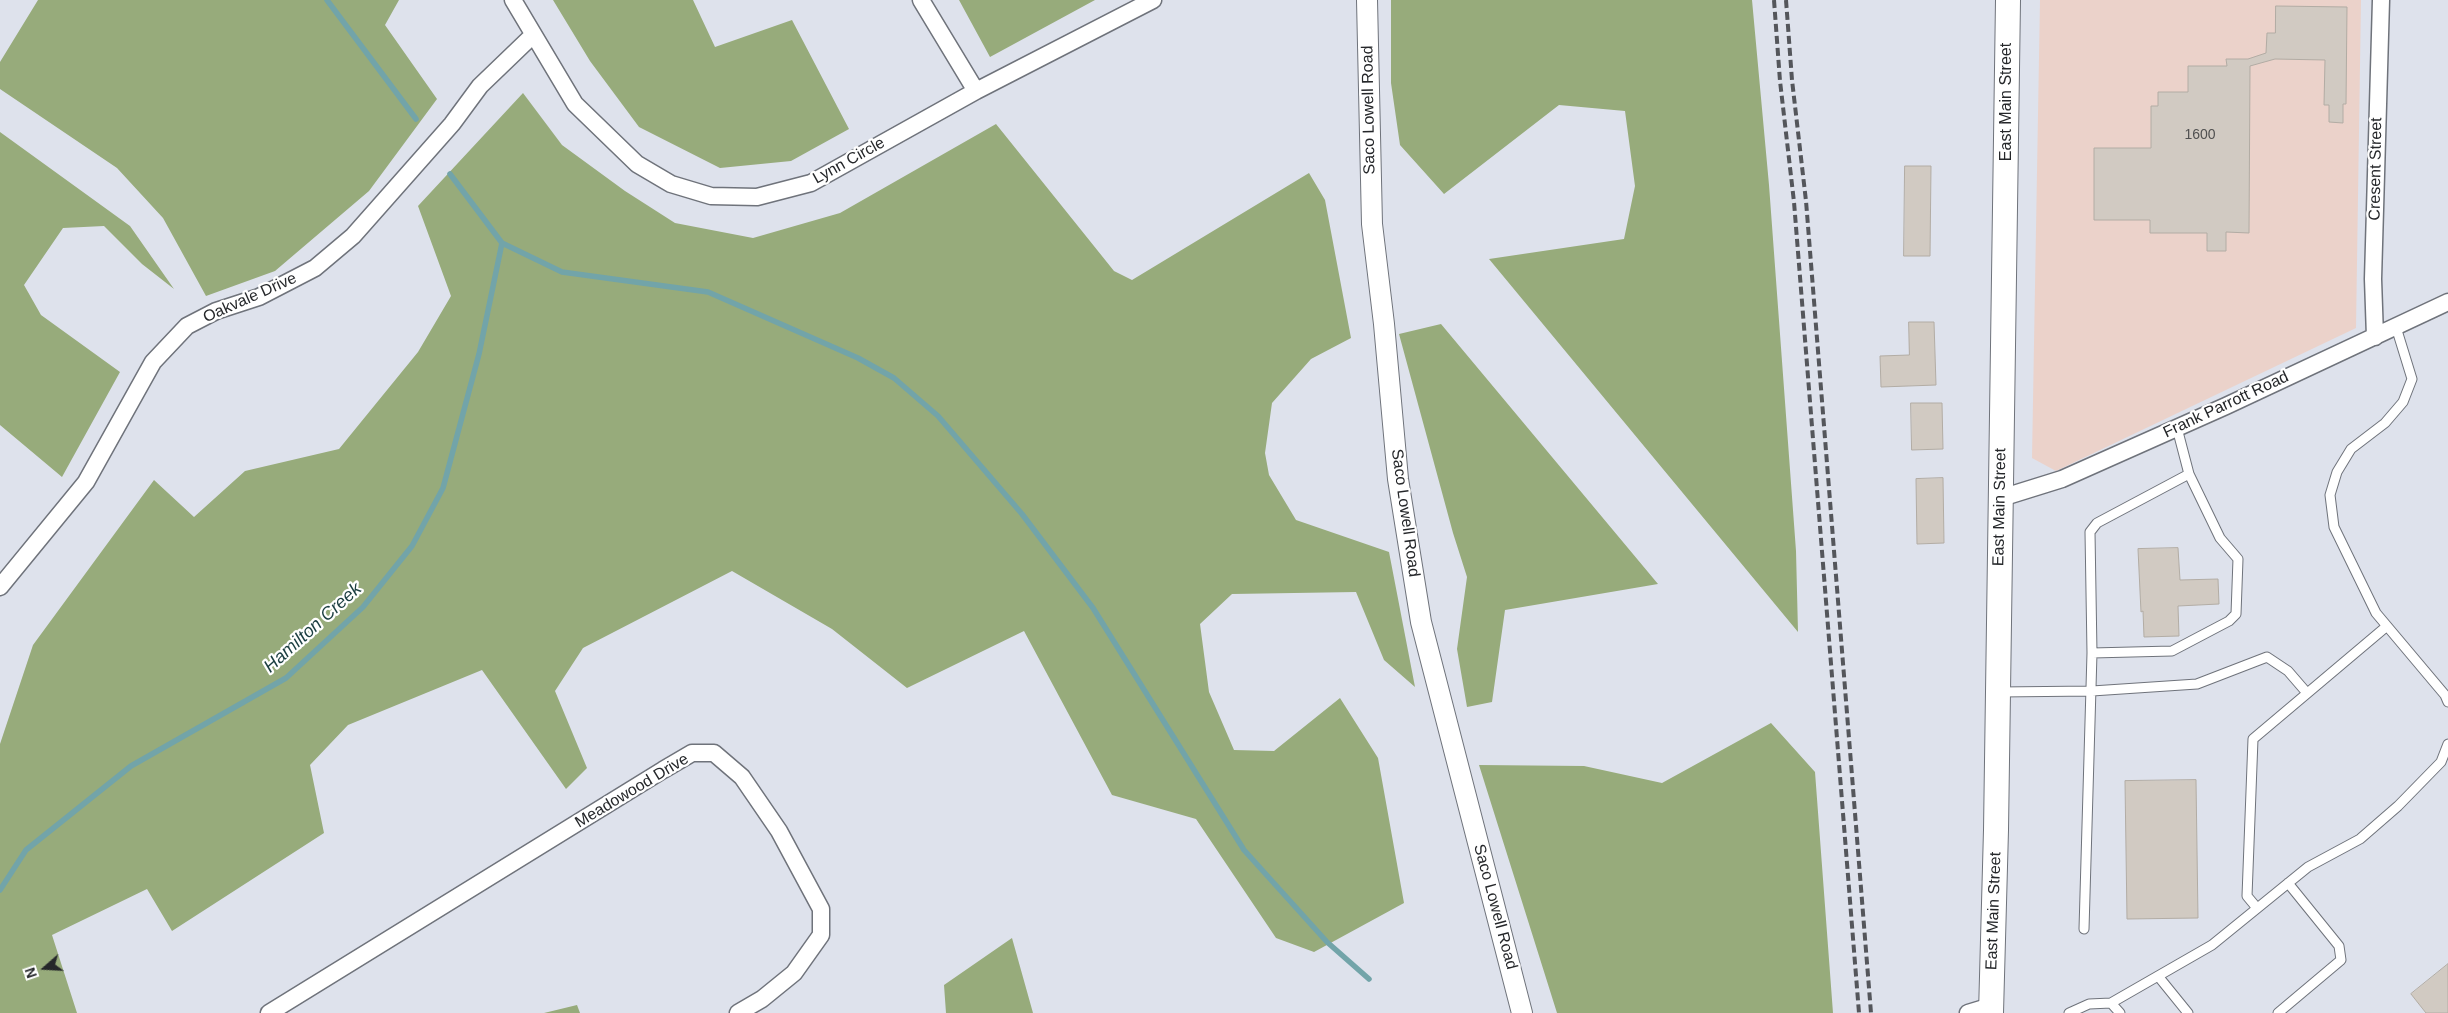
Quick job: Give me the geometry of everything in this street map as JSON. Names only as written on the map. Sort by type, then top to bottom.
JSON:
[{"type":"main road","name":"East Main Street","points":[[1991,1010],[1996,830],[1996,692],[2008,0]]},
{"type":"street","name":"Lynn Circle","points":[[513,0],[532,36],[575,104],[637,164],[671,184],[710,196],[757,197],[811,182],[976,91],[1153,0]]},
{"type":"street","points":[[921,0],[976,91]]},
{"type":"street","name":"Saco Lowell Road","points":[[1367,0],[1372,224],[1384,324],[1398,479],[1421,622],[1522,1013]]},
{"type":"street","name":"Cresent Street","points":[[2375,337],[2373,279],[2381,0]]},
{"type":"street","name":"Oakvale Drive","points":[[0,587],[86,482],[153,362],[187,326],[216,311],[259,298],[315,268],[352,236],[452,124],[480,86],[532,36]]},
{"type":"street","name":"Frank Parrott Road","points":[[2000,498],[2062,479],[2177,428],[2448,302]]},
{"type":"street","name":"Meadowood Drive","points":[[269,1013],[663,770],[692,753],[714,752],[742,777],[758,800],[779,831],[821,909],[821,936],[794,973],[762,999],[738,1013]]},
{"type":"street","points":[[1968,1013],[1991,1010]]},
{"type":"lane","points":[[2396,327],[2412,379],[2402,402],[2385,423],[2351,450],[2337,472],[2330,495],[2334,527],[2376,613],[2445,695],[2448,702]]},
{"type":"lane","points":[[2092,654],[2172,651],[2230,621],[2236,614],[2238,559],[2220,538],[2189,474],[2177,428]]},
{"type":"lane","points":[[2084,929],[2092,691],[2090,532],[2097,523],[2189,474]]},
{"type":"lane","points":[[2257,908],[2247,896],[2253,739],[2387,626]]},
{"type":"lane","points":[[1996,692],[2092,691],[2197,684],[2266,657],[2288,671],[2307,693]]},
{"type":"lane","points":[[2069,1013],[2089,1004],[2111,1003],[2212,945],[2308,867],[2360,839],[2398,806],[2441,762],[2448,744]]},
{"type":"lane","points":[[2278,1013],[2341,960],[2339,946],[2288,883]]},
{"type":"lane","points":[[2158,976],[2188,1013]]},
{"type":"lane","points":[[2111,1003],[2120,1013]]},
{"type":"shaded area","points":[[2040,0],[2361,0],[2356,328],[2056,471],[2032,458]]},
{"type":"green space","points":[[38,0],[399,0],[385,25],[437,99],[369,191],[275,271],[206,296],[163,218],[117,168],[0,89],[0,62]]},
{"type":"green space","points":[[553,0],[693,0],[715,47],[792,20],[849,129],[791,161],[720,168],[639,127],[590,61]]},
{"type":"green space","points":[[959,0],[1095,0],[990,57]]},
{"type":"green space","points":[[1391,0],[1752,0],[1769,185],[1796,551],[1798,632],[1489,259],[1624,239],[1635,186],[1625,111],[1559,105],[1444,194],[1400,145],[1391,83]]},
{"type":"green space","points":[[523,93],[562,145],[625,191],[675,223],[753,238],[840,213],[996,124],[1114,271],[1132,280],[1309,173],[1325,200],[1351,338],[1311,359],[1272,403],[1265,453],[1269,475],[1296,520],[1389,552],[1415,687],[1384,660],[1356,592],[1232,594],[1200,624],[1209,692],[1234,750],[1274,751],[1340,698],[1378,758],[1404,903],[1314,952],[1276,938],[1196,819],[1112,795],[1024,631],[907,688],[832,629],[732,571],[583,648],[555,691],[587,768],[566,789],[482,670],[348,725],[310,765],[324,833],[172,931],[147,889],[52,935],[77,1013],[0,1013],[0,744],[33,645],[154,480],[194,517],[245,471],[339,449],[418,352],[451,296],[418,206]]},
{"type":"green space","points":[[0,132],[130,226],[174,289],[142,264],[104,226],[63,228],[24,285],[41,315],[120,372],[62,477],[0,425]]},
{"type":"green space","points":[[1441,324],[1658,584],[1505,610],[1492,702],[1467,707],[1457,649],[1467,577],[1453,533],[1399,334]]},
{"type":"green space","points":[[1771,723],[1815,772],[1833,1013],[1557,1013],[1479,765],[1584,766],[1662,783]]},
{"type":"green space","points":[[1012,938],[1033,1013],[946,1013],[944,985]]},
{"type":"green space","points":[[577,1005],[580,1013],[544,1013]]},
{"type":"building","points":[[2276,6],[2347,7],[2346,104],[2343,104],[2343,123],[2329,122],[2329,105],[2324,105],[2325,60],[2275,59],[2250,66],[2249,233],[2226,232],[2226,251],[2207,251],[2207,233],[2150,233],[2150,220],[2094,220],[2094,148],[2151,148],[2151,106],[2158,106],[2158,92],[2188,92],[2188,66],[2227,66],[2226,59],[2248,59],[2266,53],[2267,33],[2275,33]]},
{"type":"building","points":[[1905,166],[1931,166],[1930,256],[1904,256]]},
{"type":"building","points":[[1909,322],[1934,322],[1936,385],[1881,387],[1880,356],[1909,355]]},
{"type":"building","points":[[1911,403],[1942,403],[1943,449],[1912,450]]},
{"type":"building","points":[[1943,478],[1944,543],[1917,544],[1916,479]]},
{"type":"building","points":[[2178,548],[2180,580],[2218,579],[2219,604],[2178,606],[2179,636],[2144,637],[2138,549]]},
{"type":"building","points":[[2196,780],[2198,918],[2127,919],[2125,781]]},
{"type":"building","points":[[2448,964],[2448,1013],[2426,1013],[2411,994]]},
{"type":"waterway","name":"Hamilton Creek","points":[[327,0],[416,119]]},
{"type":"waterway","points":[[450,174],[502,243],[562,272],[708,292],[858,358],[894,378],[938,416],[1022,514],[1093,608],[1244,850],[1327,942],[1369,979]]},
{"type":"waterway","name":"Hamilton Creek","points":[[0,890],[26,850],[131,766],[286,678],[363,607],[412,546],[443,488],[479,354],[502,243]]},
{"type":"railway","points":[[1774,0],[1780,81],[1794,202],[1859,1013]]},
{"type":"railway","points":[[1786,0],[1792,80],[1806,201],[1871,1013]]}]
